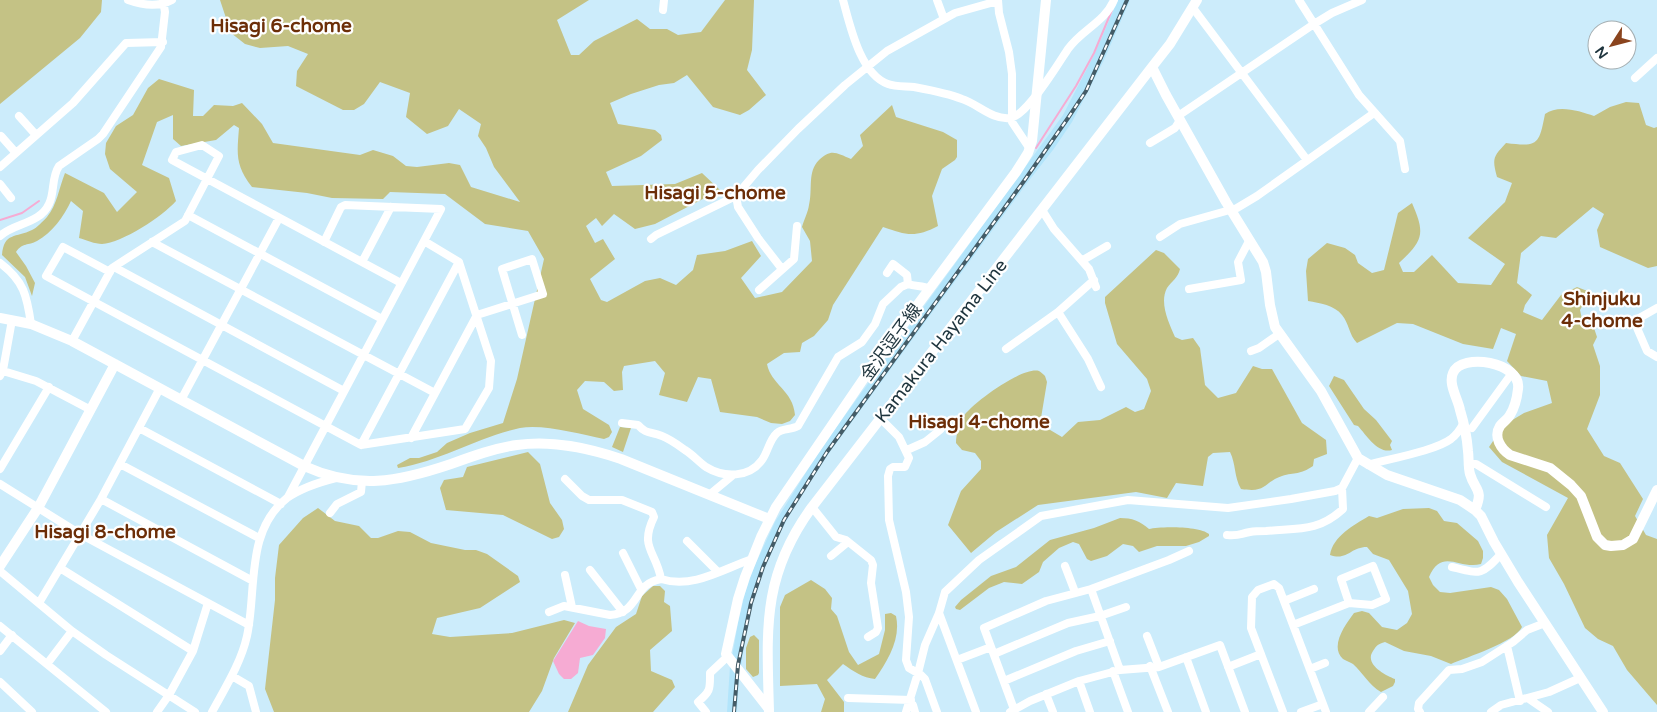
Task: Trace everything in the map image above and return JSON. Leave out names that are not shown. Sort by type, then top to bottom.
[{"type":"street","points":[[128,0],[147,4],[172,0]]},
{"type":"street","points":[[663,10],[664,0]]},
{"type":"street","points":[[843,0],[855,42],[867,67],[886,84],[913,87],[950,95],[974,103],[993,116],[1011,118],[1019,114],[1037,95],[1070,46],[1102,18],[1114,0]]},
{"type":"street","points":[[937,0],[944,19]]},
{"type":"street","points":[[651,239],[736,196],[798,128],[887,51],[956,13],[998,0],[1012,74],[1011,118],[1030,149]]},
{"type":"street","name":"金沢逗子線","points":[[727,657],[726,649],[738,599],[752,558],[769,520],[792,482],[854,392],[1016,172],[1030,149],[1046,0]]},
{"type":"street","points":[[1299,0],[1360,95],[1400,141],[1405,169]]},
{"type":"street","points":[[1150,143],[1175,128],[1179,118],[1314,24],[1332,13],[1362,0]]},
{"type":"street","points":[[0,236],[6,231],[28,224],[46,209],[51,197],[55,173],[59,166],[103,134],[161,47],[165,12],[164,2]]},
{"type":"street","points":[[1195,4],[1242,73],[1307,160]]},
{"type":"street","name":"Kamakura Hayama Line","points":[[769,710],[768,620],[773,586],[791,539],[812,507],[1152,68],[1195,4]]},
{"type":"street","points":[[0,167],[73,103],[126,43],[163,42]]},
{"type":"street","points":[[1635,78],[1657,58]]},
{"type":"street","points":[[1152,68],[1226,202],[1263,262],[1272,317],[1279,334],[1321,391],[1358,458],[1387,475],[1460,500],[1476,510],[1501,554],[1580,678],[1604,712]]},
{"type":"street","points":[[1160,237],[1180,224],[1237,208],[1374,113]]},
{"type":"street","points":[[19,116],[36,135]]},
{"type":"street","points":[[1,136],[16,153]]},
{"type":"street","points":[[72,341],[112,269],[185,221],[188,215],[207,179],[219,156],[202,145],[176,152],[172,160],[207,179],[278,218],[401,283]]},
{"type":"street","points":[[0,184],[11,198]]},
{"type":"street","points":[[736,196],[738,207],[758,238],[782,269]]},
{"type":"street","points":[[212,712],[232,676],[246,639],[259,538],[268,522],[288,497],[441,209],[345,205],[341,207],[324,242]]},
{"type":"street","points":[[362,262],[391,207]]},
{"type":"street","points":[[1006,349],[1095,283],[1083,260],[1054,229],[1042,210]]},
{"type":"street","points":[[188,215],[382,319]]},
{"type":"street","points":[[181,400],[278,218]]},
{"type":"street","points":[[759,290],[794,259],[797,226]]},
{"type":"street","points":[[344,391],[112,269],[63,247],[46,276],[361,445],[465,429],[489,388],[491,361],[459,262],[424,241]]},
{"type":"street","points":[[1189,290],[1241,280],[1238,262],[1250,241]]},
{"type":"street","points":[[152,242],[435,393]]},
{"type":"street","points":[[1083,260],[1107,246]]},
{"type":"street","points":[[411,438],[477,315],[513,304],[543,294],[532,259],[502,269],[513,304],[522,335]]},
{"type":"street","points":[[361,445],[459,262]]},
{"type":"street","points":[[0,263],[12,272],[20,283],[28,306],[31,324]]},
{"type":"street","points":[[887,273],[893,264],[907,275],[908,284]]},
{"type":"street","points":[[709,495],[732,476],[756,468],[763,459],[775,434],[781,430],[792,429],[798,426],[838,357],[862,342],[875,324],[883,304],[901,287],[908,284],[922,285],[930,289]]},
{"type":"street","points":[[1657,308],[1634,321],[1647,350],[1657,357]]},
{"type":"street","points":[[1058,312],[1088,359],[1100,386]]},
{"type":"street","points":[[0,318],[31,324],[72,341],[304,466],[336,478],[377,482],[403,479],[494,450],[517,445],[566,445],[605,454],[769,520]]},
{"type":"street","points":[[12,320],[1,372],[24,376],[49,387],[91,410]]},
{"type":"street","points":[[1251,351],[1259,348],[1279,334]]},
{"type":"street","points":[[1476,510],[1480,499],[1470,474],[1468,426],[1452,386],[1451,378],[1453,371],[1458,366],[1468,362],[1498,365],[1512,373],[1519,385],[1518,392],[1514,407],[1497,433],[1499,445],[1510,455],[1550,468],[1571,485],[1580,496],[1600,541],[1605,545],[1623,545],[1633,539],[1657,490]]},
{"type":"street","points":[[115,364],[38,508],[1,565],[38,603],[72,630],[106,655],[195,712]]},
{"type":"street","points":[[1368,465],[1439,446],[1451,439],[1460,430],[1468,426],[1512,373]]},
{"type":"street","points":[[0,469],[49,387]]},
{"type":"street","points":[[38,603],[101,499],[160,388]]},
{"type":"street","points":[[881,419],[899,437],[907,450],[909,458],[907,465],[902,468],[893,466],[888,476],[889,520],[906,592],[909,618],[906,660],[910,668],[925,679],[937,712]]},
{"type":"street","points":[[622,423],[638,425],[645,432],[661,436],[689,452],[712,470],[732,476]]},
{"type":"street","points":[[139,428],[281,504]]},
{"type":"street","points":[[907,450],[925,442],[940,430]]},
{"type":"street","points":[[1227,535],[1239,536],[1250,532],[1312,528],[1334,517],[1343,509],[1342,488],[1358,458]]},
{"type":"street","points":[[120,464],[259,538]]},
{"type":"street","points":[[1469,464],[1476,464],[1546,506]]},
{"type":"street","points":[[288,497],[319,483],[336,478]]},
{"type":"street","points":[[565,479],[582,496],[589,500],[622,500],[652,512],[654,517],[649,526],[647,541],[659,565],[661,579]]},
{"type":"street","points":[[330,513],[337,504],[361,492],[362,481]]},
{"type":"street","points":[[0,484],[80,534],[249,625]]},
{"type":"street","points":[[906,712],[924,645],[939,613],[944,592],[979,560],[1041,516],[1128,500],[1228,508],[1291,499],[1342,488]]},
{"type":"street","points":[[101,499],[253,581]]},
{"type":"street","points":[[812,507],[836,537],[848,542],[871,560],[874,566],[871,583],[878,628],[876,632],[868,637]]},
{"type":"street","points":[[687,541],[718,572]]},
{"type":"street","points":[[831,556],[848,542]]},
{"type":"street","points":[[1189,551],[1091,589],[1046,601],[984,628],[1013,711],[1046,694],[1079,681],[1116,670],[1155,667],[1220,644],[1245,712]]},
{"type":"street","points":[[623,553],[641,588]]},
{"type":"street","points":[[1452,567],[1480,572],[1490,566],[1501,554]]},
{"type":"street","points":[[550,612],[564,606],[610,615],[623,612],[631,607],[641,588],[653,581],[661,579],[682,582],[707,577],[752,558]]},
{"type":"street","points":[[1065,566],[1075,592]]},
{"type":"street","points":[[1293,624],[1349,603],[1372,605],[1386,599],[1373,566],[1341,579],[1349,603]]},
{"type":"street","points":[[60,568],[193,651]]},
{"type":"street","points":[[590,570],[623,612]]},
{"type":"street","points":[[565,575],[572,607]]},
{"type":"street","points":[[1283,712],[1251,628],[1252,597],[1258,590],[1274,584],[1279,588],[1326,712]]},
{"type":"street","points":[[1091,589],[1110,641],[1128,712]]},
{"type":"street","points":[[1284,601],[1314,589]]},
{"type":"street","points":[[157,712],[169,695],[193,651],[208,603]]},
{"type":"street","points":[[957,660],[992,651],[1061,626],[1126,607]]},
{"type":"street","points":[[939,613],[976,712]]},
{"type":"street","points":[[1420,712],[1418,709],[1419,703],[1449,670],[1462,669],[1482,662],[1527,630],[1545,623]]},
{"type":"street","points":[[0,626],[106,712]]},
{"type":"street","points":[[47,664],[72,630]]},
{"type":"street","points":[[0,651],[12,635]]},
{"type":"street","points":[[1147,636],[1168,712]]},
{"type":"street","points":[[1004,681],[1076,650],[1110,641]]},
{"type":"street","points":[[1507,646],[1520,701]]},
{"type":"street","points":[[1228,667],[1261,654]]},
{"type":"street","points":[[706,712],[698,702],[710,689],[710,673],[727,657],[769,710]]},
{"type":"street","points":[[1186,657],[1206,712]]},
{"type":"street","points":[[1310,669],[1325,663]]},
{"type":"street","points":[[232,676],[249,686],[256,712]]},
{"type":"street","points":[[745,678],[754,682],[768,684]]},
{"type":"street","points":[[1491,712],[1501,705],[1529,699],[1562,688],[1580,678]]},
{"type":"street","points":[[1079,681],[1090,712]]},
{"type":"street","points":[[0,682],[32,712]]},
{"type":"street","points":[[1046,694],[1053,712]]},
{"type":"street","points":[[1369,712],[1383,697]]},
{"type":"street","points":[[848,698],[910,702],[916,712]]},
{"type":"street","points":[[1529,699],[1548,712]]},
{"type":"street","points":[[1301,712],[1323,704]]},
{"type":"shaded area","points":[[0,0],[102,0],[101,12],[80,38],[0,104]]},
{"type":"shaded area","points":[[220,0],[589,0],[557,20],[571,55],[579,55],[594,41],[637,19],[650,29],[667,29],[678,35],[701,32],[725,0],[754,0],[752,50],[747,70],[766,95],[749,110],[740,115],[713,107],[687,75],[674,83],[659,85],[610,103],[618,124],[655,130],[661,135],[662,140],[641,156],[606,172],[612,186],[675,184],[702,173],[720,190],[655,224],[635,229],[614,214],[602,226],[596,218],[586,226],[595,243],[603,239],[615,259],[590,279],[601,300],[607,302],[645,281],[660,278],[676,285],[693,270],[697,255],[725,251],[752,241],[761,256],[741,278],[755,298],[782,292],[812,261],[810,241],[802,227],[810,199],[812,175],[815,165],[823,156],[831,153],[851,159],[863,146],[860,135],[892,105],[896,117],[943,132],[957,140],[957,157],[942,169],[932,196],[938,226],[917,234],[898,232],[883,227],[833,305],[828,320],[814,336],[802,343],[800,352],[784,353],[767,364],[769,371],[786,393],[793,406],[795,415],[790,421],[782,424],[771,423],[757,417],[720,412],[711,379],[698,377],[687,402],[659,395],[665,373],[655,361],[624,366],[622,372],[623,390],[614,391],[604,382],[585,381],[577,390],[583,409],[609,425],[612,432],[609,437],[604,439],[551,428],[520,428],[489,437],[414,465],[398,468],[397,465],[410,458],[419,458],[437,452],[447,443],[470,433],[503,423],[517,379],[544,259],[528,231],[485,224],[445,194],[390,192],[383,199],[332,198],[307,193],[252,187],[246,179],[238,159],[239,128],[234,125],[216,140],[181,146],[173,139],[173,115],[157,122],[142,165],[169,178],[176,201],[162,214],[131,234],[99,244],[79,238],[83,211],[71,201],[53,229],[37,241],[23,245],[16,252],[35,283],[32,296],[25,277],[2,255],[3,248],[8,239],[34,229],[47,217],[56,202],[65,173],[104,193],[117,212],[137,192],[110,169],[105,154],[106,143],[116,126],[133,115],[148,88],[159,79],[194,90],[193,116],[203,116],[214,105],[233,106],[242,103],[262,124],[273,143],[360,155],[373,150],[393,156],[406,166],[417,167],[449,163],[460,165],[471,187],[520,202],[494,167],[486,148],[478,136],[481,124],[459,109],[448,126],[427,134],[406,117],[410,93],[380,82],[364,104],[354,110],[343,110],[296,86],[297,71],[308,54],[288,46],[260,48],[245,44],[231,33]]},
{"type":"shaded area","points":[[1118,0],[1130,0],[1104,60],[1072,122],[829,453],[794,506],[771,550],[754,596],[747,625],[741,668],[732,657],[738,623],[745,593],[754,567],[775,522],[822,447],[1063,115],[1094,55]]},
{"type":"shaded area","points":[[1626,102],[1639,103],[1646,125],[1654,128],[1657,127],[1657,266],[1648,268],[1600,247],[1597,230],[1604,214],[1593,207],[1556,238],[1541,236],[1521,253],[1517,283],[1532,295],[1525,305],[1523,312],[1542,320],[1561,295],[1577,287],[1590,292],[1580,310],[1583,324],[1594,328],[1597,337],[1593,345],[1600,366],[1600,395],[1587,429],[1604,456],[1620,463],[1643,499],[1635,516],[1646,535],[1657,539],[1657,705],[1627,670],[1613,646],[1598,639],[1585,628],[1549,558],[1547,535],[1568,498],[1502,462],[1489,447],[1504,425],[1524,413],[1552,403],[1547,381],[1521,376],[1507,361],[1516,334],[1501,328],[1493,349],[1463,344],[1413,324],[1397,323],[1357,343],[1339,312],[1326,305],[1308,301],[1306,271],[1308,259],[1327,243],[1345,248],[1355,255],[1358,263],[1372,273],[1384,270],[1398,213],[1412,203],[1419,222],[1420,236],[1418,242],[1399,263],[1403,272],[1414,272],[1432,255],[1458,283],[1491,285],[1505,264],[1468,238],[1505,202],[1512,183],[1497,177],[1494,162],[1498,152],[1506,143],[1525,145],[1535,142],[1541,132],[1545,114],[1550,111],[1569,109],[1594,116],[1610,107]]},
{"type":"shaded area","points":[[1156,250],[1164,253],[1180,269],[1167,288],[1164,306],[1175,337],[1182,340],[1193,338],[1200,348],[1205,385],[1218,398],[1236,393],[1253,366],[1262,369],[1272,369],[1302,423],[1326,440],[1327,454],[1314,459],[1313,466],[1305,471],[1282,476],[1261,488],[1250,490],[1241,489],[1230,452],[1213,453],[1208,457],[1203,486],[1176,483],[1167,498],[1136,492],[1038,505],[996,532],[971,553],[948,525],[961,491],[981,469],[981,461],[975,453],[962,450],[956,443],[963,417],[976,403],[998,387],[1022,374],[1032,371],[1039,371],[1045,376],[1047,382],[1040,424],[1062,437],[1078,422],[1100,420],[1126,407],[1135,412],[1144,409],[1151,391],[1147,379],[1117,344],[1105,297]]},
{"type":"shaded area","points":[[1334,376],[1344,380],[1364,409],[1376,420],[1392,441],[1390,445],[1392,450],[1387,451],[1377,447],[1358,426],[1354,425],[1329,386]]},
{"type":"shaded area","points":[[620,427],[631,428],[623,452],[612,447]]},
{"type":"shaded area","points":[[528,452],[540,464],[550,503],[562,520],[564,529],[559,537],[552,539],[503,515],[446,510],[440,488],[444,480],[463,477],[467,467]]},
{"type":"shaded area","points":[[318,508],[335,521],[359,526],[371,538],[378,538],[398,531],[410,532],[431,543],[465,550],[476,550],[487,554],[518,576],[520,582],[480,608],[437,618],[432,634],[450,637],[512,633],[564,620],[575,623],[554,658],[542,691],[529,712],[274,712],[265,689],[279,545],[303,518]]},
{"type":"shaded area","points":[[1429,508],[1437,511],[1444,521],[1457,523],[1478,541],[1483,551],[1481,564],[1473,565],[1445,561],[1440,563],[1434,568],[1429,577],[1433,585],[1440,592],[1450,593],[1491,587],[1499,590],[1507,599],[1522,627],[1518,633],[1501,643],[1451,664],[1431,656],[1404,651],[1385,642],[1381,643],[1373,651],[1371,660],[1373,665],[1395,679],[1395,682],[1393,686],[1381,692],[1353,664],[1343,659],[1339,654],[1338,642],[1343,629],[1354,613],[1362,611],[1369,613],[1382,627],[1397,630],[1407,623],[1412,614],[1408,591],[1389,560],[1373,554],[1367,547],[1341,556],[1330,555],[1335,542],[1340,537],[1351,527],[1369,516],[1377,518],[1403,509]]},
{"type":"shaded area","points":[[1120,518],[1136,520],[1149,529],[1189,528],[1204,531],[1209,536],[1199,542],[1186,546],[1157,546],[1139,552],[1133,546],[1123,544],[1107,556],[1091,561],[1087,559],[1079,544],[1073,542],[1059,548],[1043,562],[1039,572],[1022,584],[1004,582],[989,588],[960,610],[956,609],[955,607],[961,600],[991,576],[1016,567],[1050,540],[1094,528]]},
{"type":"shaded area","points":[[811,580],[825,589],[832,598],[831,609],[837,616],[849,652],[858,665],[879,654],[885,630],[885,614],[891,613],[896,616],[897,633],[895,641],[889,657],[875,679],[862,676],[843,664],[827,680],[844,702],[844,712],[821,712],[825,699],[817,684],[780,686],[780,607],[785,595]]},
{"type":"shaded area","points":[[653,586],[660,586],[665,591],[664,602],[670,606],[672,631],[650,650],[651,671],[672,680],[675,687],[653,712],[568,712],[588,665],[616,627],[636,614],[642,596]]},
{"type":"shaded area","points":[[578,621],[589,626],[606,629],[605,638],[593,655],[580,658],[578,673],[571,679],[564,679],[559,674],[553,661]]},
{"type":"shaded area","points":[[754,635],[759,640],[759,673],[753,677],[746,669],[746,648],[750,637]]},
{"type":"shaded area","points":[[730,666],[740,679],[737,712],[727,712]]},
{"type":"waterway","points":[[1036,148],[1076,86],[1094,53],[1112,10]]},
{"type":"waterway","points":[[0,220],[22,213],[39,201]]},
{"type":"railway","points":[[734,712],[738,665],[751,603],[763,567],[784,520],[827,452],[1024,181],[1086,91],[1127,0]]},
{"type":"district","name":"Hisagi 6-chome","points":[[281,25]]},
{"type":"district","name":"Hisagi 5-chome","points":[[715,192]]},
{"type":"district","name":"Shinjuku 4-chome","points":[[1602,309]]},
{"type":"district","name":"Hisagi 4-chome","points":[[979,421]]},
{"type":"district","name":"Hisagi 8-chome","points":[[105,531]]}]
